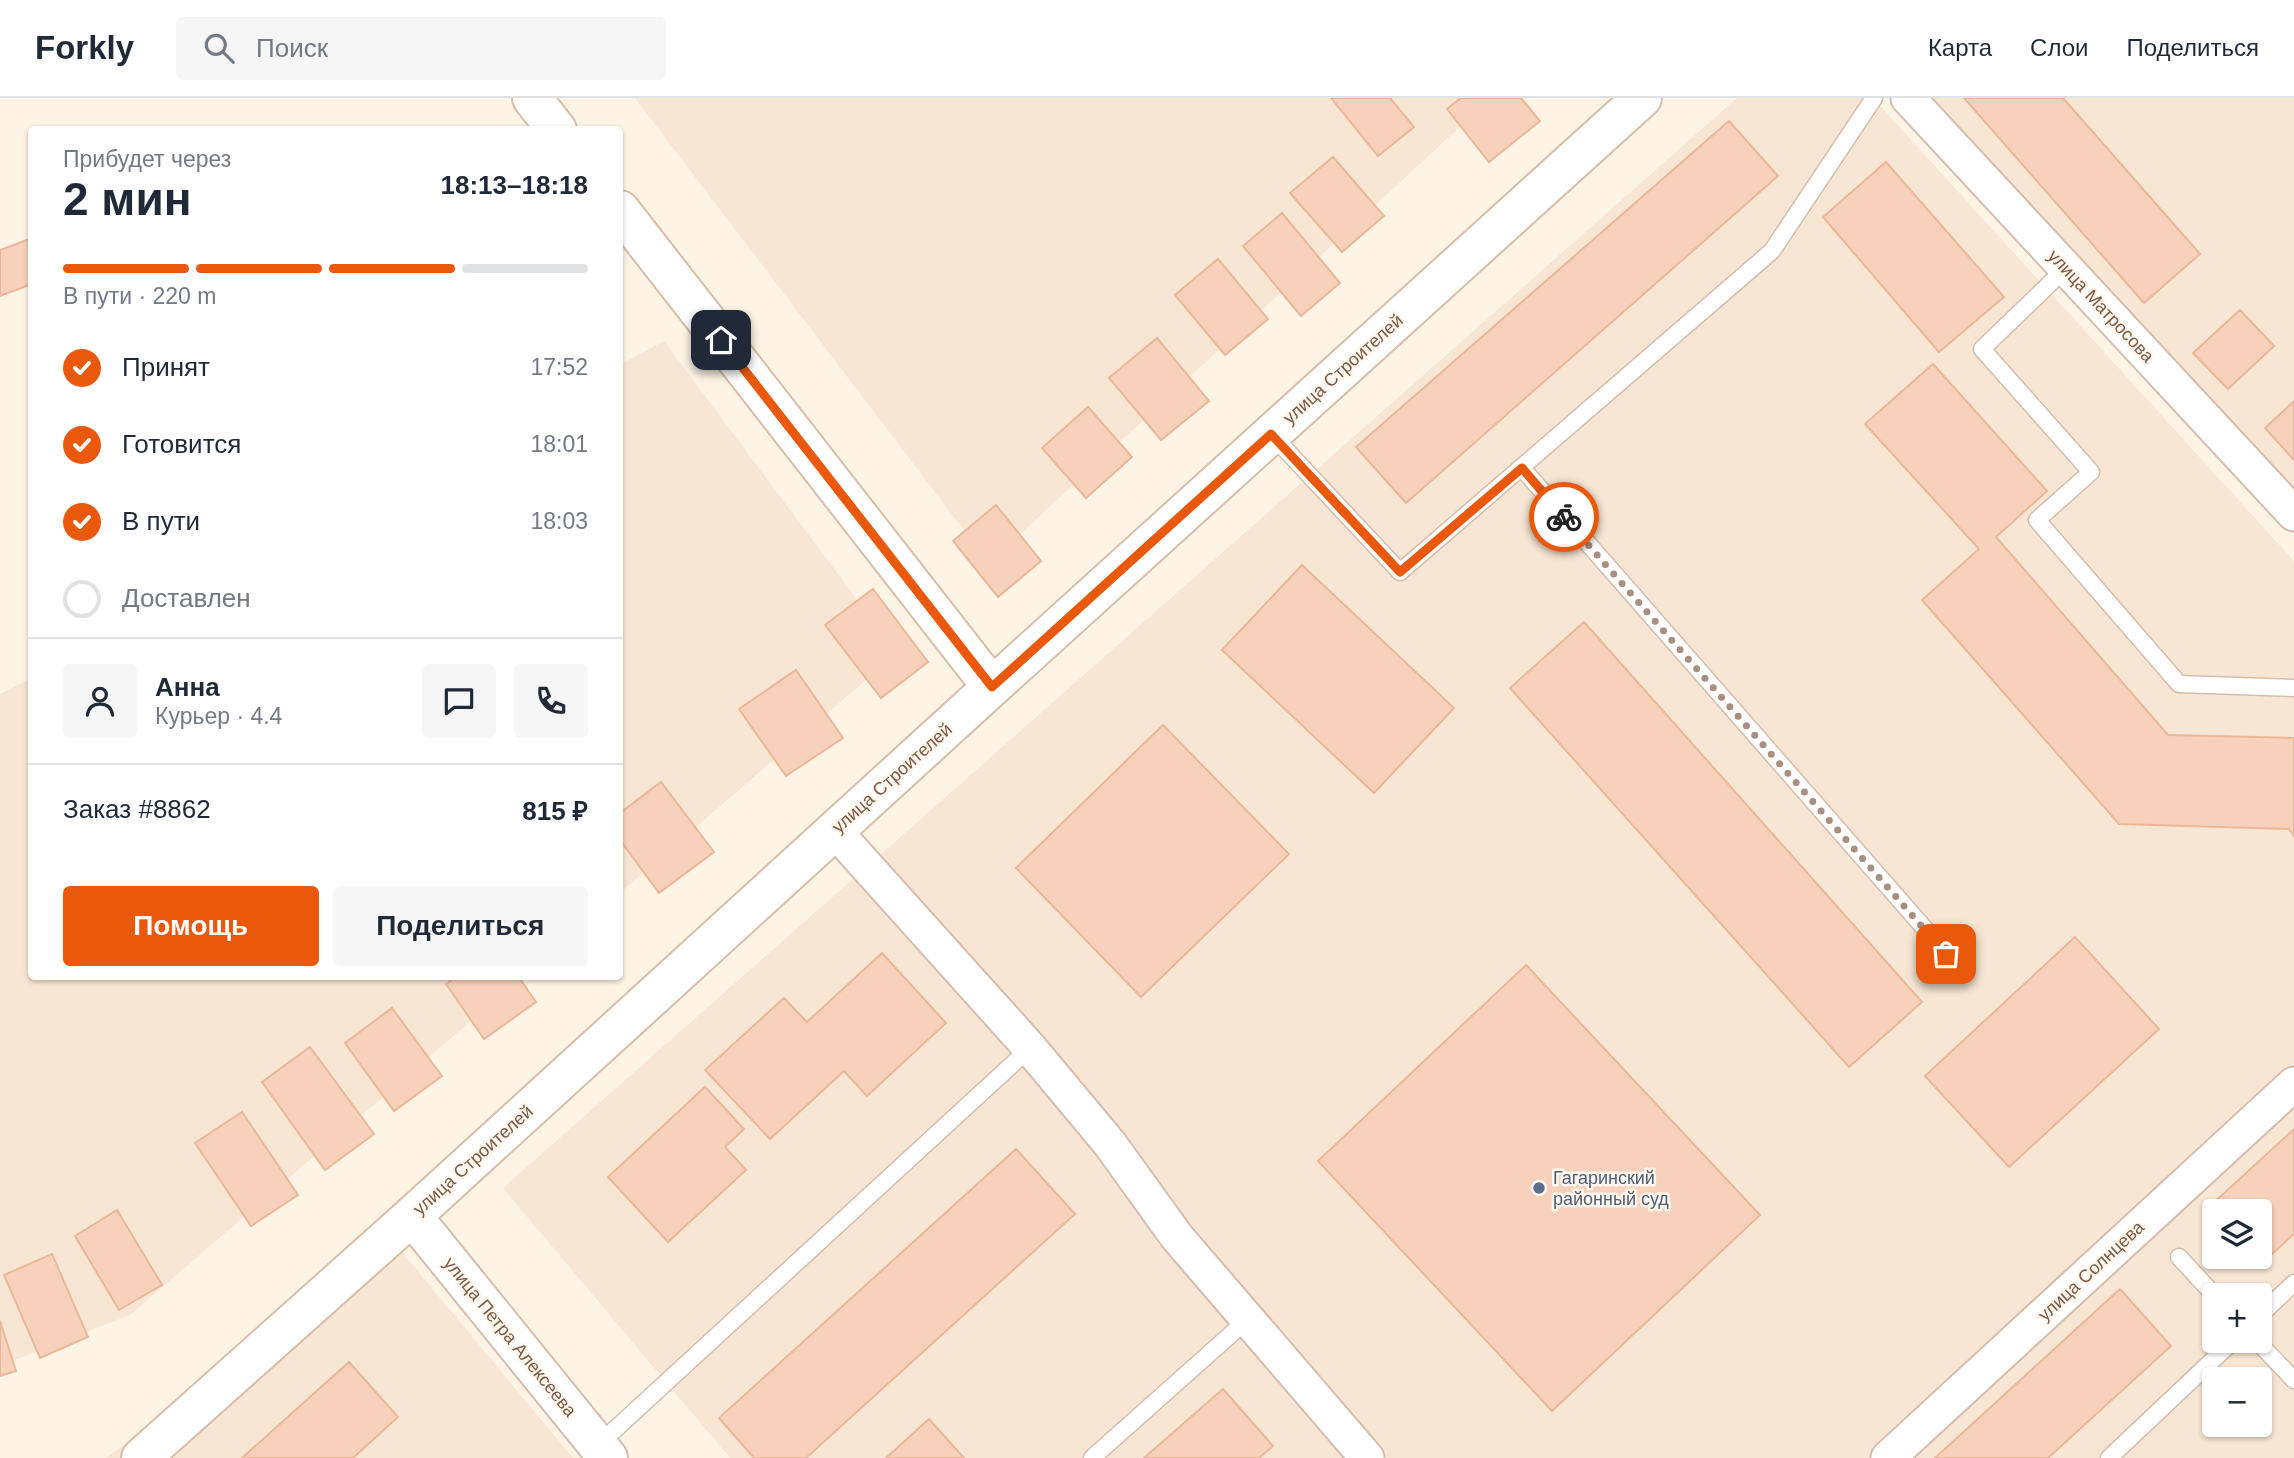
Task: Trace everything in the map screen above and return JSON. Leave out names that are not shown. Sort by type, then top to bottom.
[{"type":"main road","points":[[532,98],[554,126]]},
{"type":"main road","name":"улица Строителей","points":[[141,1458],[412,1216],[1642,98]]},
{"type":"main road","points":[[623,214],[992,687]]},
{"type":"main road","name":"улица Петра Алексеева","points":[[412,1216],[603,1451]]},
{"type":"street","name":"улица Матросова","points":[[1908,98],[2294,514]]},
{"type":"street","points":[[835,831],[1030,1048],[1110,1144],[1177,1237],[1367,1458]]},
{"type":"street","name":"улица Солнцева","points":[[1888,1458],[2294,1084]]},
{"type":"lane","points":[[1271,434],[1400,572],[1772,251],[1874,98]]},
{"type":"lane","points":[[2066,268],[1982,349],[2091,472],[2037,520],[2179,684],[2294,688]]},
{"type":"lane","points":[[1522,468],[1946,954]]},
{"type":"lane","points":[[603,1451],[1030,1048]]},
{"type":"lane","points":[[2179,1257],[2203,1283]]},
{"type":"lane","points":[[2272,1304],[2294,1283]]},
{"type":"lane","points":[[1092,1458],[1247,1320]]},
{"type":"lane","points":[[2109,1458],[2220,1353]]},
{"type":"lane","points":[[2268,1353],[2294,1380]]},
{"type":"shaded area","points":[[635,98],[1491,98],[989,563]]},
{"type":"shaded area","points":[[1737,98],[1873,98],[2294,561],[2294,1458],[730,1458],[503,1188]]},
{"type":"shaded area","points":[[1928,98],[2294,98],[2294,489]]},
{"type":"shaded area","points":[[664,341],[897,653],[623,890],[623,363]]},
{"type":"shaded area","points":[[28,680],[28,980],[519,980],[130,1315],[0,1366],[0,694]]},
{"type":"shaded area","points":[[402,1252],[573,1458],[106,1458]]},
{"type":"building","points":[[1331,98],[1390,98],[1414,127],[1378,156]]},
{"type":"building","points":[[1461,98],[1521,98],[1540,121],[1489,162],[1447,109]]},
{"type":"building","points":[[1964,98],[2063,98],[2200,254],[2144,303]]},
{"type":"building","points":[[1729,121],[1778,176],[1406,503],[1356,447]]},
{"type":"building","points":[[1333,157],[1384,216],[1342,252],[1290,193]]},
{"type":"building","points":[[1886,162],[2004,297],[1939,352],[1823,217]]},
{"type":"building","points":[[1282,213],[1340,283],[1301,316],[1243,246]]},
{"type":"building","points":[[28,240],[28,286],[0,296],[0,250]]},
{"type":"building","points":[[1218,259],[1268,319],[1225,355],[1175,295]]},
{"type":"building","points":[[2240,310],[2274,346],[2228,389],[2193,353]]},
{"type":"building","points":[[1157,338],[1209,401],[1161,440],[1109,378]]},
{"type":"building","points":[[1933,364],[2047,491],[1996,537],[2168,735],[2294,738],[2294,836],[2289,829],[2119,824],[1922,600],[1979,549],[1865,424]]},
{"type":"building","points":[[2294,401],[2294,460],[2265,428]]},
{"type":"building","points":[[1088,407],[1132,457],[1086,498],[1042,448]]},
{"type":"building","points":[[996,505],[1041,561],[998,597],[953,541]]},
{"type":"building","points":[[1302,565],[1454,708],[1374,793],[1222,650]]},
{"type":"building","points":[[873,589],[928,662],[881,698],[825,625]]},
{"type":"building","points":[[1584,622],[1922,1002],[1849,1067],[1510,688]]},
{"type":"building","points":[[796,670],[843,738],[786,776],[739,709]]},
{"type":"building","points":[[1163,725],[1289,854],[1141,997],[1016,868]]},
{"type":"building","points":[[661,782],[714,852],[659,893],[623,844],[623,811]]},
{"type":"building","points":[[2075,937],[2159,1029],[2009,1167],[1925,1076]]},
{"type":"building","points":[[882,953],[946,1023],[867,1096],[844,1071],[770,1139],[705,1070],[784,998],[807,1022]]},
{"type":"building","name":"Гагаринский районный суд","points":[[1526,965],[1760,1215],[1552,1411],[1318,1161]]},
{"type":"building","points":[[452,980],[521,980],[536,1002],[484,1039],[446,984]]},
{"type":"building","points":[[392,1008],[442,1076],[394,1111],[345,1043]]},
{"type":"building","points":[[310,1047],[374,1134],[325,1170],[262,1082]]},
{"type":"building","points":[[705,1087],[744,1129],[725,1147],[746,1170],[668,1242],[608,1177]]},
{"type":"building","points":[[242,1112],[298,1195],[251,1226],[195,1143]]},
{"type":"building","points":[[2294,1129],[2294,1234],[2272,1254],[2272,1199],[2218,1199]]},
{"type":"building","points":[[1016,1149],[1075,1214],[806,1458],[754,1458],[719,1418]]},
{"type":"building","points":[[117,1210],[162,1285],[119,1310],[75,1236]]},
{"type":"building","points":[[52,1254],[88,1337],[40,1358],[4,1275]]},
{"type":"building","points":[[2120,1289],[2171,1346],[2048,1458],[1935,1458]]},
{"type":"building","points":[[0,1321],[16,1371],[0,1376]]},
{"type":"building","points":[[349,1362],[398,1417],[353,1458],[242,1458]]},
{"type":"building","points":[[1223,1389],[1273,1446],[1259,1458],[1144,1458]]},
{"type":"building","points":[[929,1419],[964,1458],[886,1458]]},
{"type":"way so far","points":[[1564,517],[1946,954]]},
{"type":"place","name":"Гагаринский районный суд","points":[[1539,1188]]},
{"type":"route","points":[[721,340],[992,687],[1271,434],[1400,572],[1522,468],[1564,517]]}]
